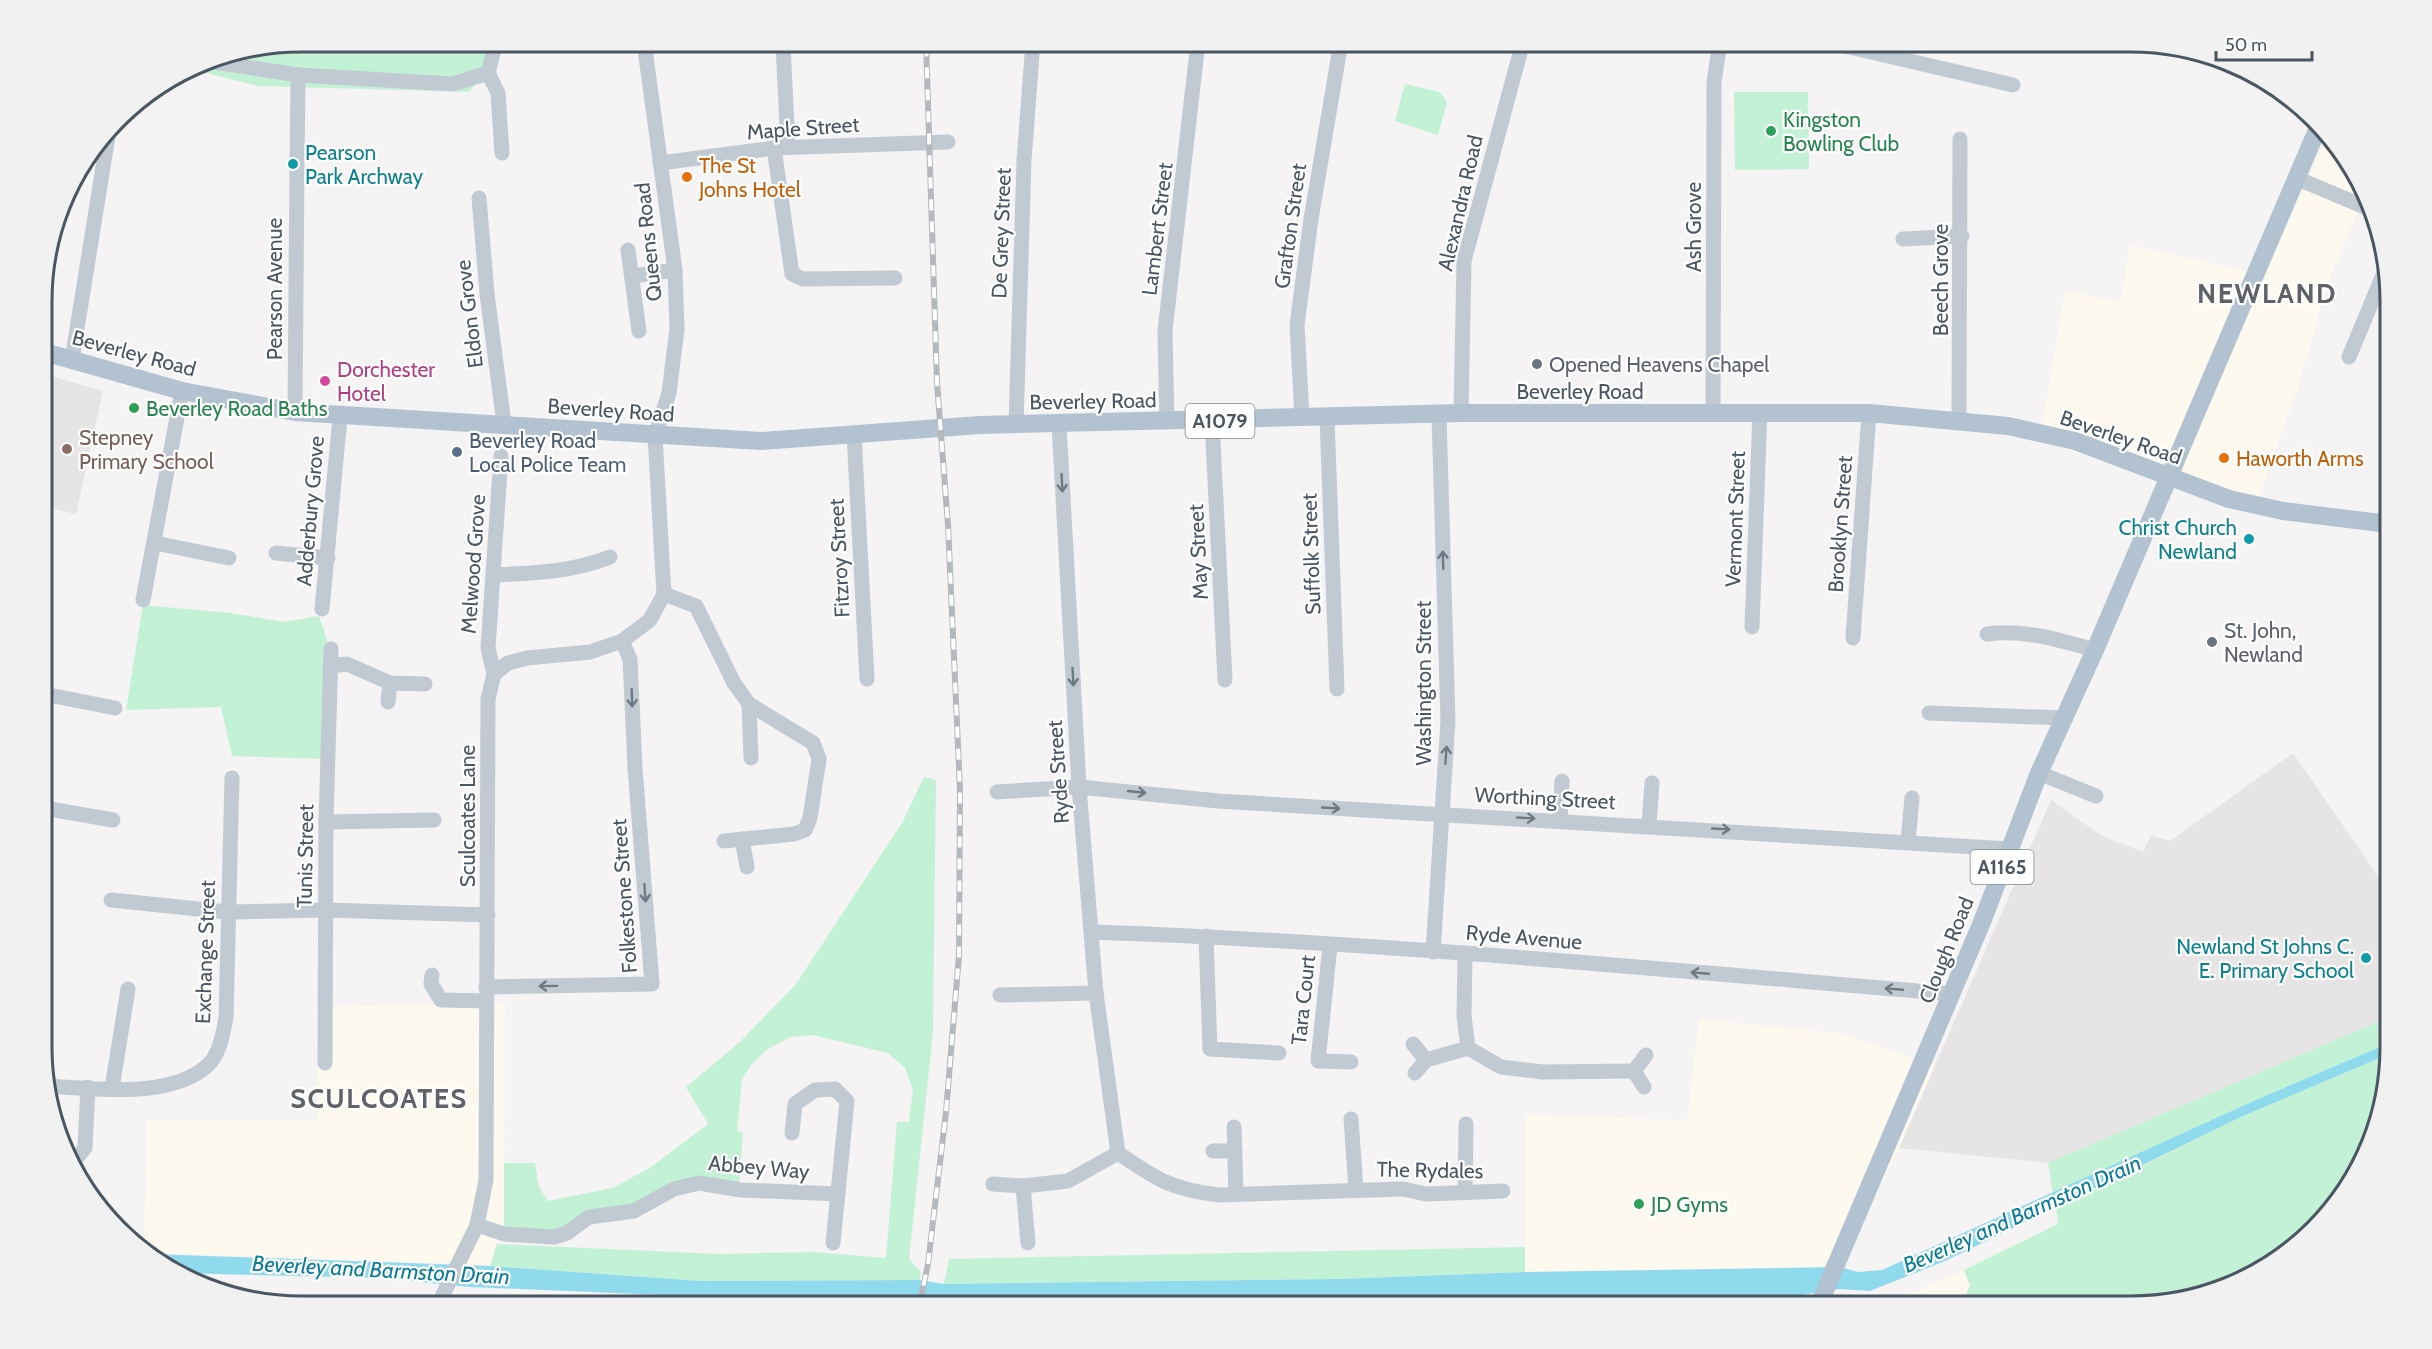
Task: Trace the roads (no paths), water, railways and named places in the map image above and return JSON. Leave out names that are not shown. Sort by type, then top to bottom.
[{"type":"main road","name":"Clough Road","points":[[1823,1296],[1952,994],[2039,773],[2095,650],[2315,134]]},
{"type":"main road","name":"Beverley Road","points":[[52,354],[182,391],[296,412],[340,417],[504,424],[655,436],[760,441],[1016,425],[1461,413],[1620,415],[1713,411],[1869,413],[2008,426],[2075,441],[2229,499],[2283,512],[2380,523]]},
{"type":"street","points":[[493,52],[488,73],[498,93],[502,153]]},
{"type":"street","name":"Queens Road","points":[[645,52],[675,270],[677,329],[669,393],[655,436]]},
{"type":"street","points":[[783,52],[781,148],[792,274],[803,279],[895,278]]},
{"type":"street","name":"De Grey Street","points":[[1016,425],[1024,160],[1032,52]]},
{"type":"street","name":"Lambert Street","points":[[1167,422],[1166,331],[1197,52]]},
{"type":"street","name":"Grafton Street","points":[[1302,418],[1297,326],[1311,219],[1339,52]]},
{"type":"street","name":"Alexandra Road","points":[[1461,413],[1464,261],[1520,52]]},
{"type":"street","name":"Ash Grove","points":[[1713,411],[1714,82],[1718,52]]},
{"type":"street","points":[[1871,52],[2013,85]]},
{"type":"street","points":[[227,64],[298,75],[453,84],[488,73]]},
{"type":"street","name":"Pearson Avenue","points":[[296,412],[298,75]]},
{"type":"street","name":"Beech Grove","points":[[1959,420],[1962,236],[1960,139]]},
{"type":"street","name":"Maple Street","points":[[660,163],[781,148],[948,142]]},
{"type":"street","points":[[72,360],[106,147]]},
{"type":"street","points":[[2296,178],[2361,205]]},
{"type":"street","name":"Eldon Grove","points":[[479,198],[487,294],[504,424]]},
{"type":"street","points":[[1903,239],[1962,236]]},
{"type":"street","points":[[628,250],[639,331]]},
{"type":"street","points":[[633,276],[675,270]]},
{"type":"street","points":[[2349,357],[2379,285]]},
{"type":"street","points":[[143,600],[182,391]]},
{"type":"street","name":"Vermont Street","points":[[1752,627],[1760,411]]},
{"type":"street","name":"Brooklyn Street","points":[[1853,638],[1869,413]]},
{"type":"street","name":"Washington Street","points":[[1433,952],[1448,722],[1439,415]]},
{"type":"street","name":"Adderbury Grove","points":[[322,609],[340,417]]},
{"type":"street","name":"Suffolk Street","points":[[1327,418],[1337,689]]},
{"type":"street","name":"May Street","points":[[1212,421],[1225,680]]},
{"type":"street","name":"Ryde Street","points":[[1059,424],[1079,787],[1096,993],[1118,1153]]},
{"type":"street","name":"Fitzroy Street","points":[[854,434],[867,679]]},
{"type":"street","points":[[494,674],[508,663],[527,658],[590,652],[622,641],[650,620],[664,594],[655,436]]},
{"type":"street","name":"Melwood Grove","points":[[494,674],[488,648],[501,456]]},
{"type":"street","points":[[155,543],[229,558]]},
{"type":"street","points":[[276,554],[328,558]]},
{"type":"street","points":[[494,575],[559,572],[586,566],[610,557]]},
{"type":"street","points":[[664,594],[696,606],[734,683],[749,704],[813,743],[819,759],[810,818],[805,830],[794,834],[724,841]]},
{"type":"street","points":[[1986,634],[2004,632],[2049,637],[2095,650]]},
{"type":"street","name":"Folkestone Street","points":[[486,994],[652,984],[635,768],[630,659],[622,641]]},
{"type":"street","name":"Tunis Street","points":[[325,1063],[326,822],[331,649]]},
{"type":"street","points":[[330,666],[347,664],[390,683],[425,684]]},
{"type":"street","name":"Sculcoates Lane","points":[[444,1296],[477,1225],[486,1180],[488,1149],[486,994],[488,699],[494,674]]},
{"type":"street","points":[[388,702],[390,683]]},
{"type":"street","points":[[52,696],[115,708]]},
{"type":"street","points":[[749,704],[751,758]]},
{"type":"street","points":[[1929,713],[2064,718]]},
{"type":"street","points":[[2039,773],[2096,796]]},
{"type":"street","name":"Exchange Street","points":[[56,1086],[144,1089],[182,1081],[209,1064],[222,1040],[226,1018],[232,778]]},
{"type":"street","points":[[1560,820],[1562,781]]},
{"type":"street","points":[[1648,825],[1652,783]]},
{"type":"street","name":"Worthing Street","points":[[997,792],[1079,787],[1218,801],[1648,825],[2009,849]]},
{"type":"street","points":[[1908,842],[1912,798]]},
{"type":"street","points":[[52,809],[113,820]]},
{"type":"street","points":[[326,822],[434,820]]},
{"type":"street","points":[[742,839],[747,867]]},
{"type":"street","points":[[111,900],[227,912],[326,910],[488,915]]},
{"type":"street","name":"Ryde Avenue","points":[[1092,932],[1206,936],[1465,953],[1952,994]]},
{"type":"street","points":[[1206,936],[1210,1049],[1279,1053]]},
{"type":"street","name":"Tara Court","points":[[1330,945],[1318,1061],[1351,1062]]},
{"type":"street","points":[[1465,953],[1464,1016],[1468,1048]]},
{"type":"street","points":[[432,975],[431,984],[441,1000],[486,994]]},
{"type":"street","points":[[112,1088],[128,989]]},
{"type":"street","points":[[1000,995],[1096,993]]},
{"type":"street","points":[[1413,1044],[1426,1060]]},
{"type":"street","points":[[1415,1073],[1426,1060],[1468,1048],[1501,1067],[1543,1072],[1634,1071]]},
{"type":"street","points":[[1634,1071],[1646,1055]]},
{"type":"street","points":[[1634,1071],[1644,1087]]},
{"type":"street","points":[[77,1157],[85,1148],[88,1088]]},
{"type":"street","name":"Abbey Way","points":[[792,1133],[795,1104],[815,1090],[835,1089],[847,1101],[833,1243]]},
{"type":"street","name":"The Rydales","points":[[1351,1119],[1356,1190]]},
{"type":"street","points":[[1465,1192],[1466,1124]]},
{"type":"street","points":[[1234,1127],[1236,1194]]},
{"type":"street","points":[[1213,1151],[1235,1151]]},
{"type":"street","points":[[993,1184],[1023,1186],[1068,1181],[1118,1153]]},
{"type":"street","name":"The Rydales","points":[[1118,1153],[1158,1181],[1196,1192],[1236,1194],[1403,1188],[1426,1194],[1503,1191]]},
{"type":"street","name":"Abbey Way","points":[[477,1225],[504,1234],[554,1237],[567,1233],[589,1216],[634,1211],[674,1189],[699,1183],[741,1190],[838,1194]]},
{"type":"street","points":[[1023,1186],[1028,1243]]},
{"type":"water","name":"Beverley and Barmston Drain","points":[[2380,1047],[2379,1058],[2243,1116],[1945,1261],[1870,1291],[1839,1289],[1801,1295],[1715,1296],[688,1296],[470,1287],[380,1278],[196,1274],[162,1254],[490,1266],[701,1281],[920,1280],[944,1284],[1338,1279],[1525,1272],[1840,1267],[1858,1272],[1882,1270],[2258,1099]]},
{"type":"railway","points":[[921,1296],[928,1264],[946,1112],[959,955],[960,790],[948,525],[937,383],[926,52]]},
{"type":"place","name":"Kingston Bowling Club","points":[[1771,131]]},
{"type":"place","name":"Pearson Park Archway","points":[[293,164]]},
{"type":"place","name":"The St Johns Hotel","points":[[687,177]]},
{"type":"place","name":"Opened Heavens Chapel","points":[[1537,364]]},
{"type":"place","name":"Dorchester Hotel","points":[[325,381]]},
{"type":"place","name":"Beverley Road Baths","points":[[134,408]]},
{"type":"place","name":"Stepney Primary School","points":[[67,449]]},
{"type":"place","name":"Beverley Road Local Police Team","points":[[457,452]]},
{"type":"place","name":"Haworth Arms","points":[[2224,458]]},
{"type":"place","name":"Christ Church Newland","points":[[2249,539]]},
{"type":"place","name":"St. John, Newland","points":[[2212,642]]},
{"type":"place","name":"Newland St Johns C. E. Primary School","points":[[2366,958]]},
{"type":"place","name":"JD Gyms","points":[[1639,1204]]},
{"type":"district","name":"NEWLAND","points":[[2267,293]]},
{"type":"district","name":"SCULCOATES","points":[[379,1098]]}]
